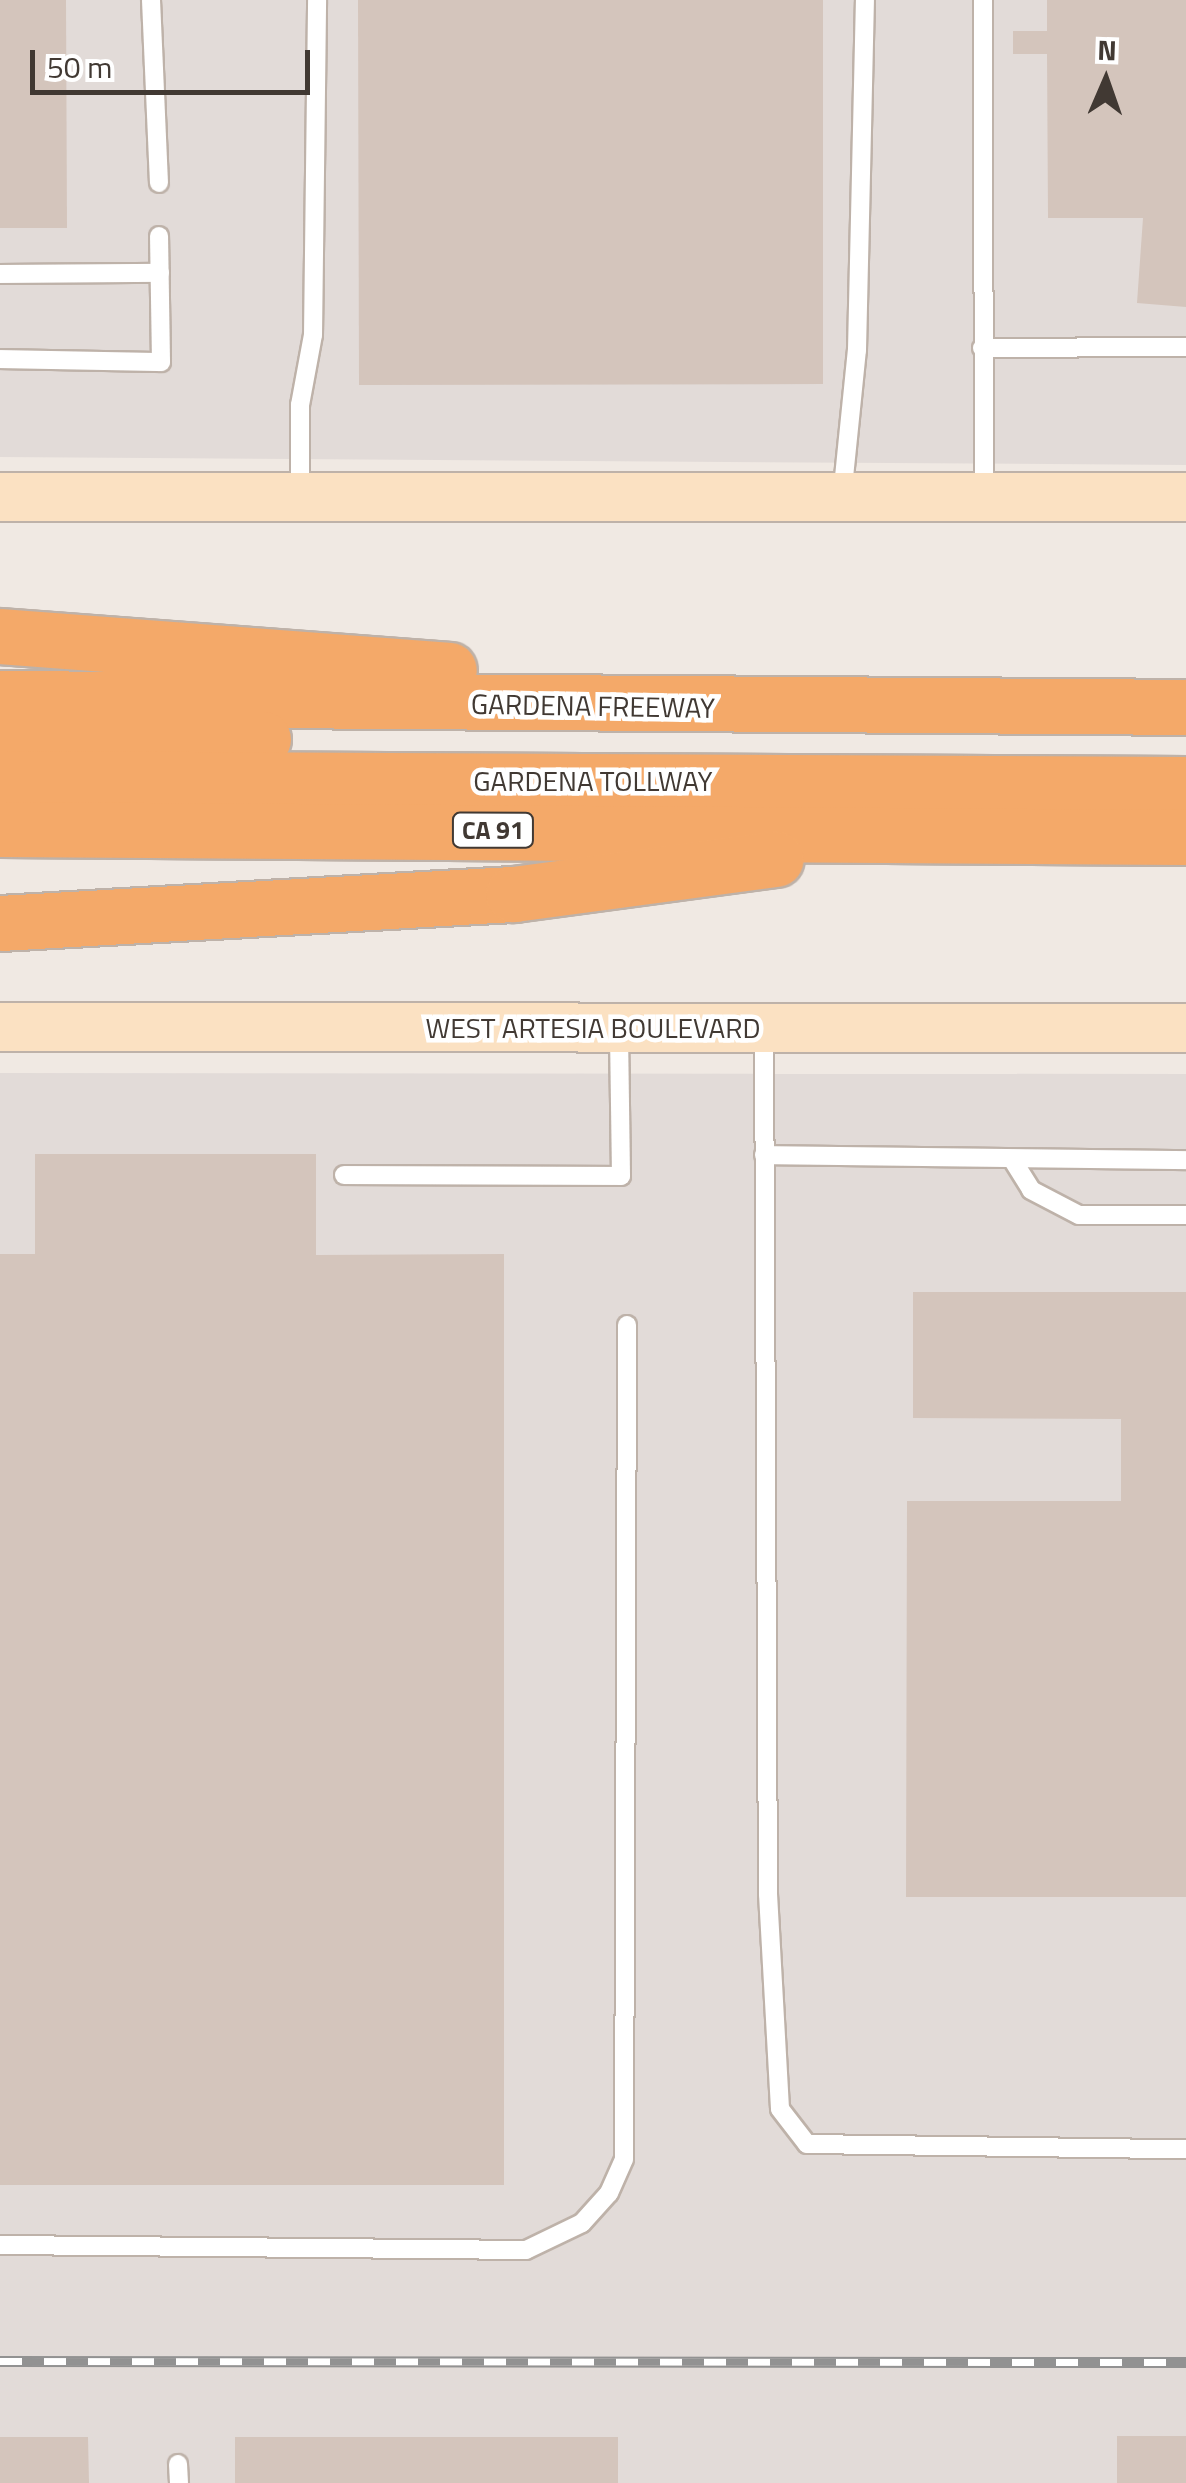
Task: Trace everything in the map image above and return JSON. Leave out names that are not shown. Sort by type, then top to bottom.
[{"type":"highway","points":[[0,636],[975,711]]},
{"type":"highway","name":"GARDENA FREEWAY","points":[[0,698],[975,711],[1186,707]]},
{"type":"highway","name":"GARDENA TOLLWAY","points":[[0,739],[1186,739]]},
{"type":"highway","name":"GARDENA TOLLWAY","points":[[0,778],[1186,784]]},
{"type":"highway","name":"CA 91","points":[[0,830],[987,830],[1186,837]]},
{"type":"highway","points":[[0,923],[514,894],[987,830]]},
{"type":"main road","points":[[0,497],[1186,497]]},
{"type":"main road","name":"WEST ARTESIA BOULEVARD","points":[[0,1027],[1186,1028]]},
{"type":"lane","points":[[150,0],[159,183]]},
{"type":"lane","points":[[300,498],[300,405],[312,334],[316,0]]},
{"type":"lane","points":[[842,497],[857,350],[865,0]]},
{"type":"lane","points":[[983,0],[984,497]]},
{"type":"lane","points":[[0,360],[161,362],[159,236]]},
{"type":"lane","points":[[0,274],[160,273]]},
{"type":"lane","points":[[982,348],[1186,347]]},
{"type":"lane","points":[[344,1175],[621,1176],[620,1028]]},
{"type":"lane","points":[[764,1028],[768,1894],[780,2108],[807,2144],[1186,2149]]},
{"type":"lane","points":[[764,1155],[1186,1160]]},
{"type":"lane","points":[[1012,1159],[1031,1190],[1079,1215],[1186,1214]]},
{"type":"lane","points":[[0,2245],[526,2250],[570,2232],[609,2193],[624,2159],[627,1325]]},
{"type":"shaded area","points":[[0,0],[1186,0],[1186,465],[0,457]]},
{"type":"shaded area","points":[[0,1073],[1186,1074],[1186,2483],[0,2483]]},
{"type":"building","points":[[0,0],[66,0],[67,228],[0,228]]},
{"type":"building","points":[[358,0],[823,0],[823,384],[359,385]]},
{"type":"building","points":[[1047,0],[1186,0],[1186,307],[1137,303],[1143,218],[1048,218],[1047,54],[1013,54],[1013,31],[1047,31]]},
{"type":"building","points":[[35,1154],[316,1154],[316,1255],[504,1254],[504,2185],[0,2185],[0,1254],[35,1254]]},
{"type":"building","points":[[913,1292],[1186,1292],[1186,1897],[906,1897],[907,1501],[1121,1501],[1121,1419],[913,1418]]},
{"type":"building","points":[[1117,2436],[1186,2436],[1186,2483],[1117,2483]]},
{"type":"building","points":[[0,2437],[88,2437],[89,2483],[0,2483]]},
{"type":"building","points":[[235,2437],[618,2437],[618,2483],[235,2483]]},
{"type":"railway","points":[[0,2361],[1186,2362]]}]
